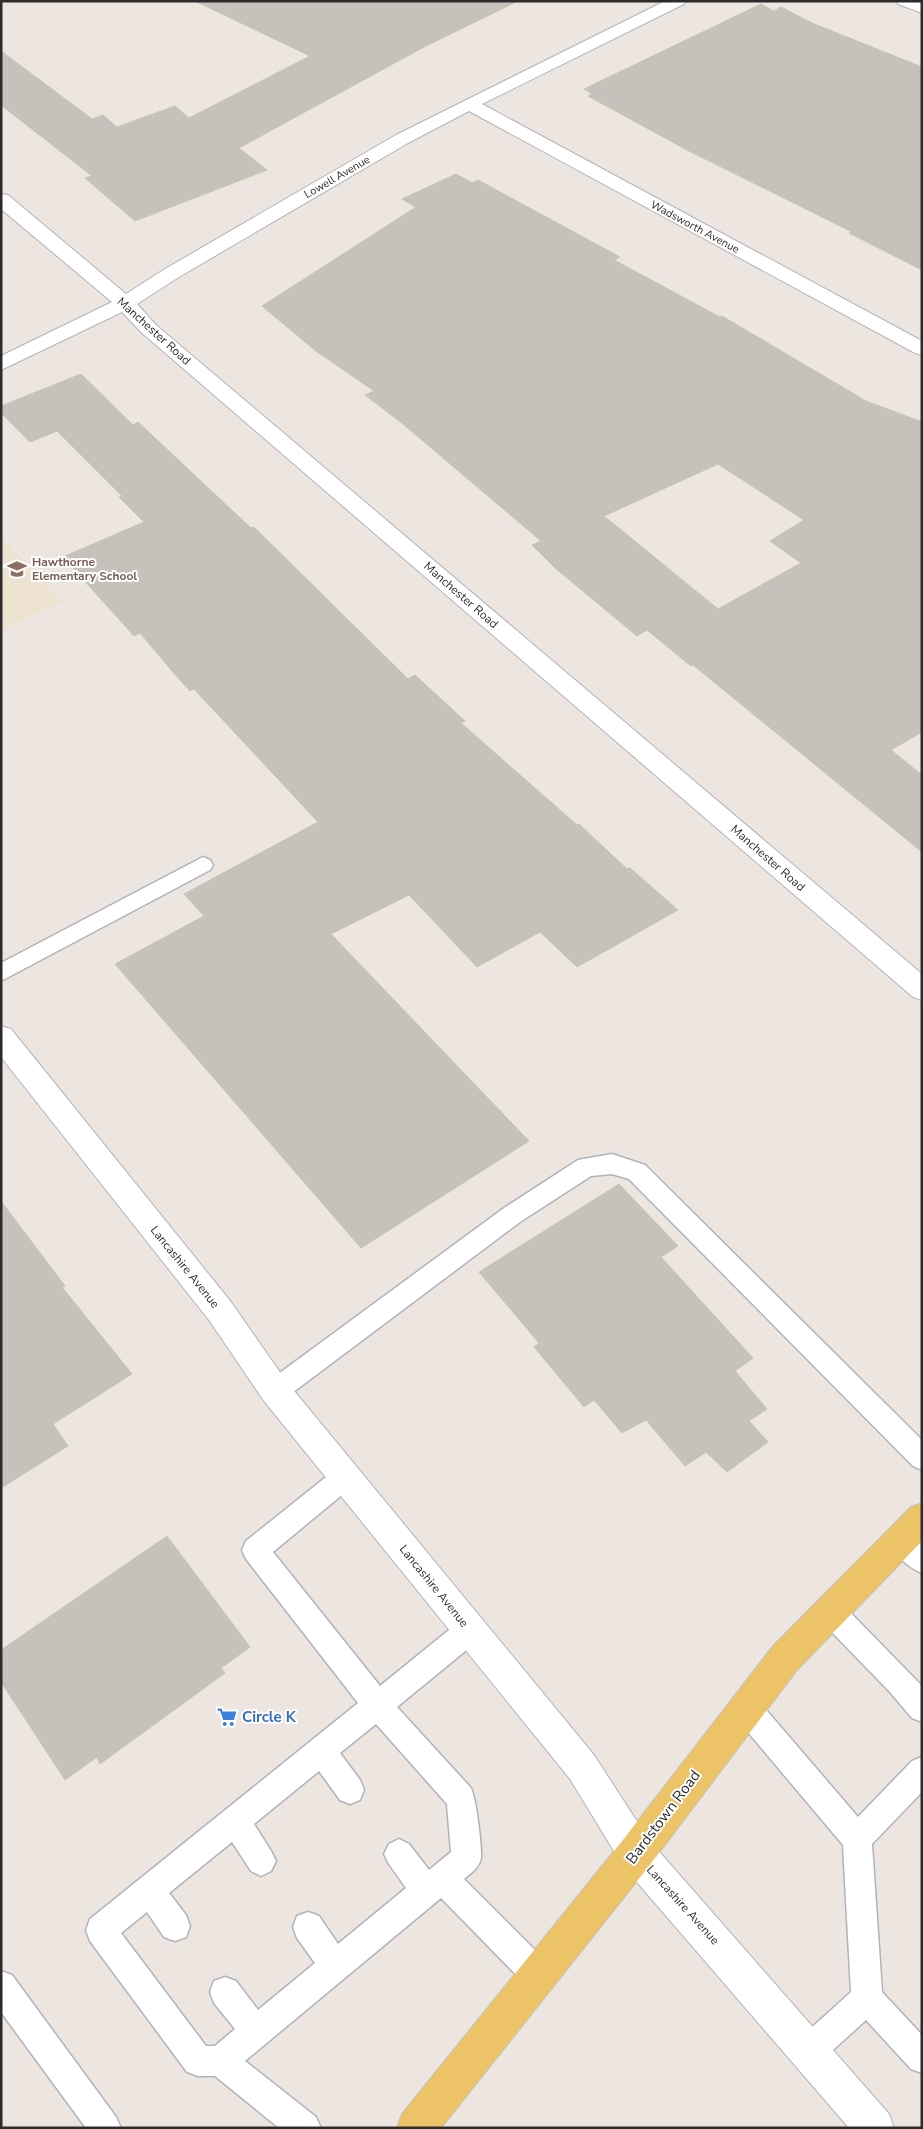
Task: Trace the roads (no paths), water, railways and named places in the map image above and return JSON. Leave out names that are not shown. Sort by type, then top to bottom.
[{"type":"main road","name":"Bardstown Road","points":[[416,2128],[540,1976],[785,1658],[830,1612],[915,1539]]},
{"type":"street","name":"Lowell Avenue","points":[[1,364],[125,303],[179,269],[402,139],[468,104],[678,1]]},
{"type":"street","points":[[904,1],[922,8]]},
{"type":"street","name":"Wadsworth Avenue","points":[[468,104],[922,349]]},
{"type":"street","name":"Manchester Road","points":[[1,199],[125,303],[149,329],[922,990]]},
{"type":"street","name":"Lancashire Avenue","points":[[1,1037],[220,1311],[275,1391],[582,1768],[636,1852],[810,2050],[875,2128]]},
{"type":"lane","points":[[1,973],[203,865]]},
{"type":"lane","points":[[275,1391],[512,1215],[586,1167],[612,1164],[637,1172],[922,1458]]},
{"type":"lane","points":[[220,2061],[466,1858],[461,1798],[378,1706],[255,1550],[345,1477]]},
{"type":"lane","points":[[830,1612],[899,1681],[922,1708]]},
{"type":"lane","points":[[305,2128],[220,2061],[198,2061],[101,1930],[470,1630]]},
{"type":"lane","points":[[746,1708],[856,1839],[867,1998],[922,2058]]},
{"type":"lane","points":[[321,1752],[350,1790]]},
{"type":"lane","points":[[856,1839],[922,1771]]},
{"type":"lane","points":[[235,1822],[261,1861]]},
{"type":"lane","points":[[399,1854],[540,1976]]},
{"type":"lane","points":[[150,1891],[175,1926]]},
{"type":"lane","points":[[308,1926],[335,1966]]},
{"type":"lane","points":[[1,1986],[105,2128]]},
{"type":"lane","points":[[225,1992],[256,2032]]},
{"type":"lane","points":[[810,2050],[867,1998]]},
{"type":"place","name":"Hawthorne Elementary School","points":[[17,569]]},
{"type":"place","name":"Circle K","points":[[227,1717]]}]
